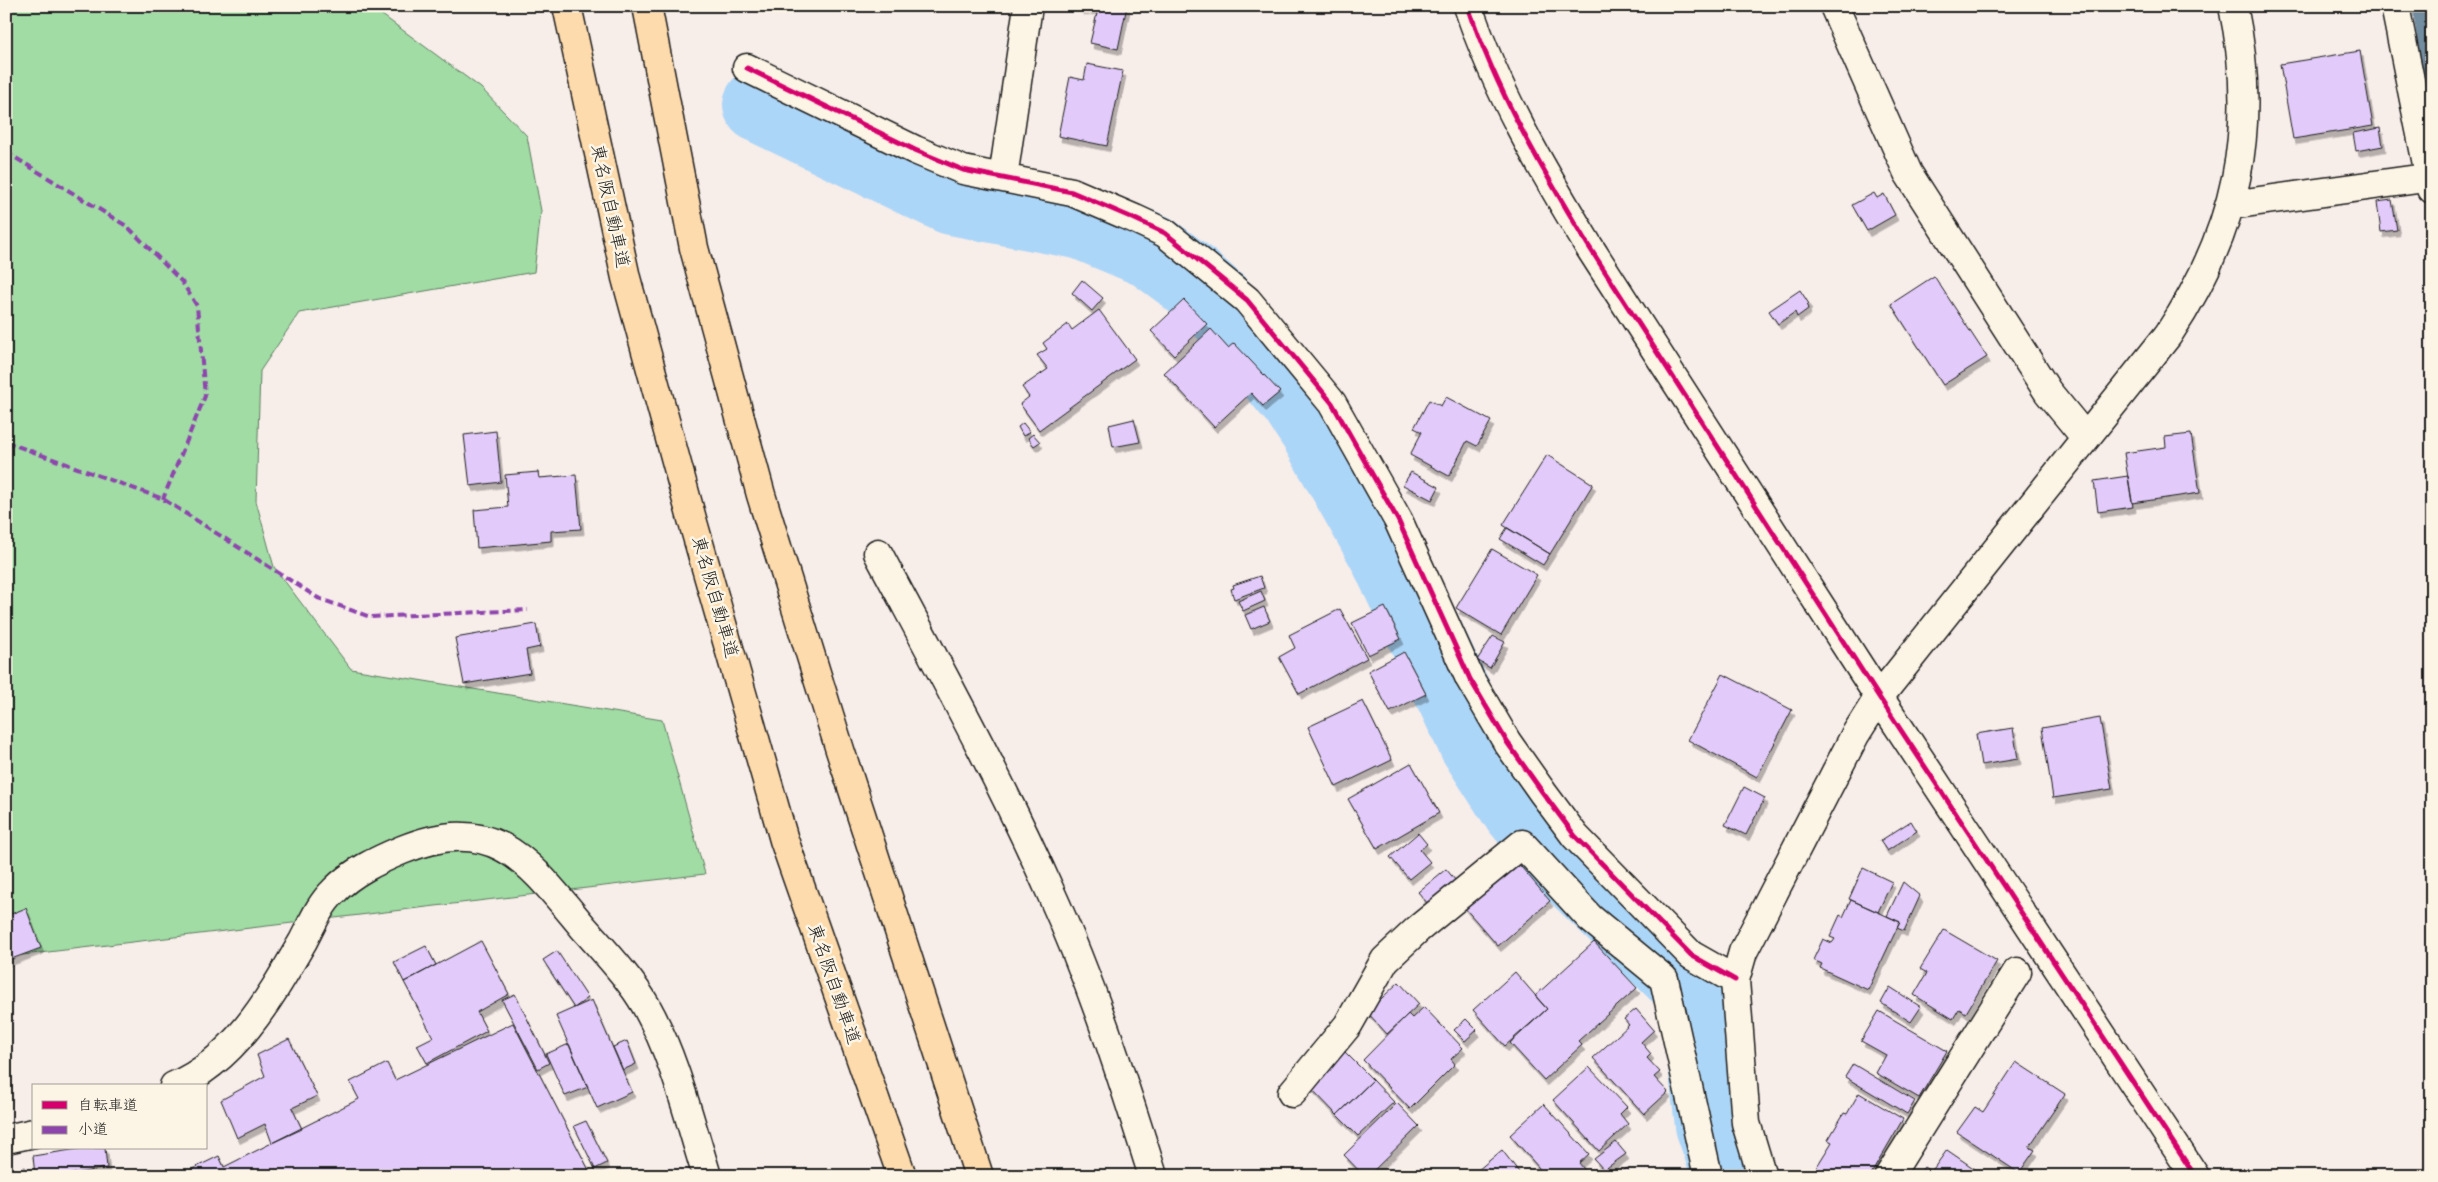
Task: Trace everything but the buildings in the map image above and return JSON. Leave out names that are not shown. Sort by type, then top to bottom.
[{"type":"highway","name":"東名阪自動車道","points":[[567,6],[626,278],[727,642],[784,840],[902,1176]]},
{"type":"highway","points":[[647,6],[694,248],[761,495],[840,750],[979,1176]]},
{"type":"street","points":[[1003,178],[1028,6]]},
{"type":"street","points":[[1468,6],[1495,75],[1518,122],[1549,180],[1588,245],[1879,697],[2195,1176]]},
{"type":"street","points":[[1834,6],[1908,174],[2048,392],[2085,437]]},
{"type":"street","points":[[1762,1176],[1746,1123],[1735,980],[1743,952],[1854,735],[1879,697],[2168,335],[2191,300],[2210,261],[2231,205],[2237,182],[2244,103],[2242,62],[2233,6]]},
{"type":"street","points":[[2231,205],[2431,181],[2395,6]]},
{"type":"street","points":[[747,68],[915,150],[963,170],[1072,192],[1165,232],[1248,300],[1332,403],[1398,520],[1470,679],[1507,742],[1543,793],[1575,836],[1691,955],[1735,980]]},
{"type":"street","points":[[878,553],[932,655],[1051,891],[1112,1047],[1153,1176]]},
{"type":"street","points":[[177,1084],[220,1058],[261,1010],[333,891],[364,868],[390,855],[425,841],[468,836],[500,845],[515,854],[606,953],[645,1004],[663,1041],[707,1176]]},
{"type":"street","points":[[1292,1093],[1348,1025],[1385,960],[1418,929],[1522,844],[1590,918],[1664,979],[1708,1176]]},
{"type":"street","points":[[1889,1176],[2017,972]]},
{"type":"street","points":[[6,1139],[32,1133]]},
{"type":"green space","points":[[6,6],[370,6],[481,88],[527,136],[541,211],[534,272],[299,313],[260,371],[256,501],[274,567],[351,669],[662,720],[705,874],[6,957]]},
{"type":"waterway","points":[[2418,6],[2432,92]]},
{"type":"waterway","points":[[761,105],[952,197],[1083,222],[1152,251],[1186,276],[1220,306],[1297,399],[1318,431],[1386,552],[1476,742],[1516,804],[1562,861],[1698,993],[1713,1125],[1731,1176]]},
{"type":"marked path","points":[[6,152],[128,227],[182,282],[197,306],[205,396],[163,499]]},
{"type":"marked path","points":[[6,442],[163,499],[318,598],[370,617],[528,610]]},
{"type":"cycle path","points":[[1468,6],[1492,69],[1521,129],[1588,245],[1879,697],[2195,1176]]},
{"type":"cycle path","points":[[747,68],[915,150],[963,170],[1072,192],[1135,219],[1165,233],[1247,300],[1332,403],[1398,520],[1470,679],[1507,742],[1543,793],[1575,836],[1691,955],[1735,980]]}]
